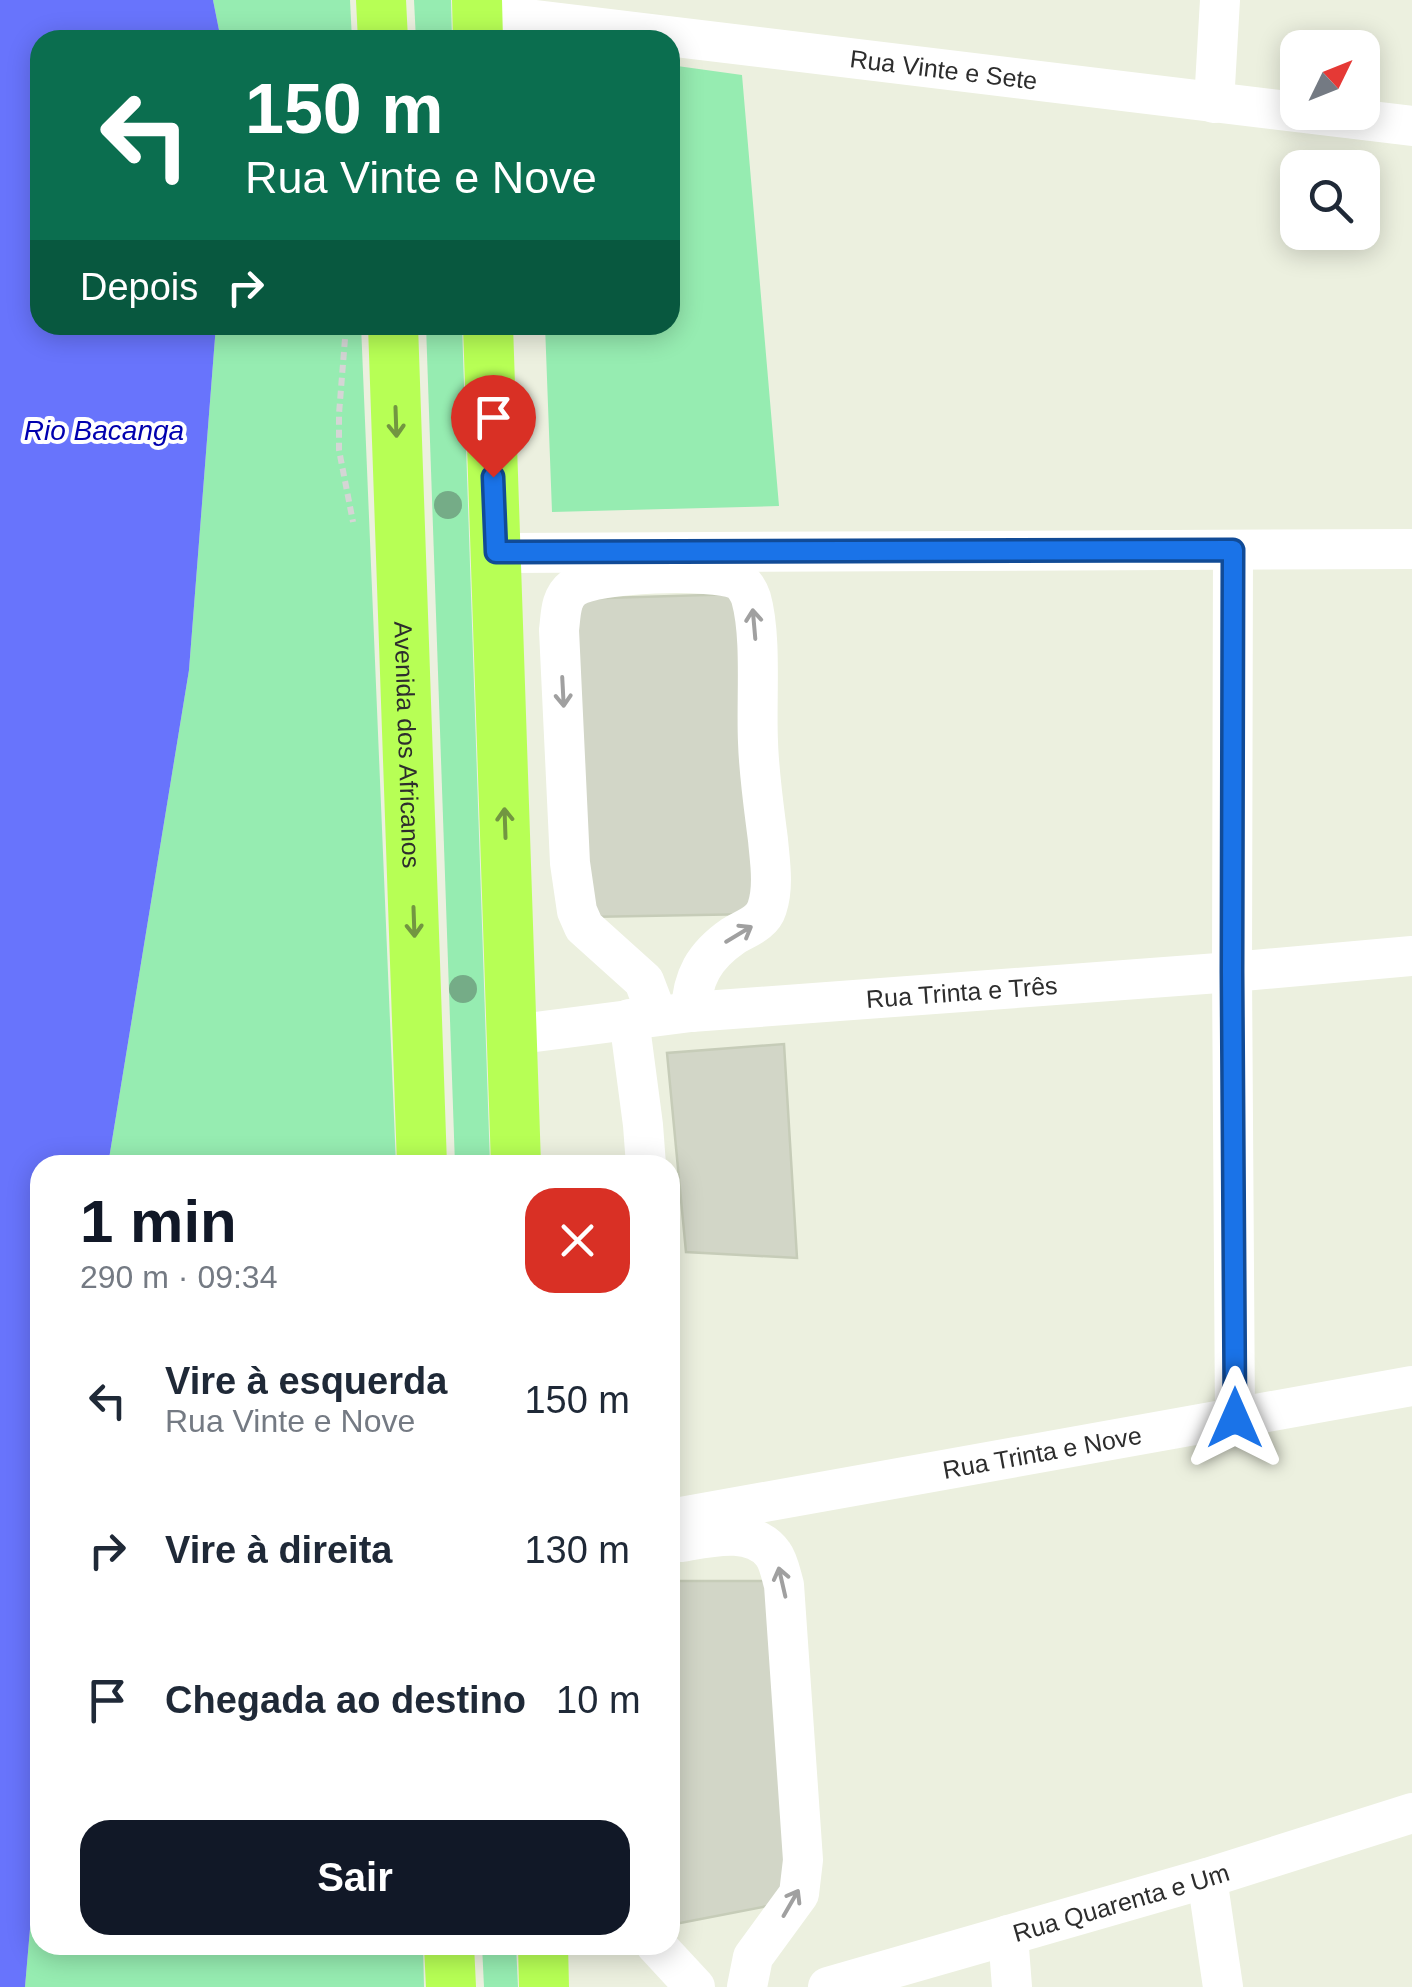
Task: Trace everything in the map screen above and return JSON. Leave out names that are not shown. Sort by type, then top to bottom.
[{"type":"main road","points":[[382,0],[383,30]]},
{"type":"main road","name":"Avenida dos Africanos","points":[[393,335],[422,1155]]},
{"type":"main road","points":[[488,335],[516,1155]]},
{"type":"main road","points":[[449,1955],[451,1987]]},
{"type":"main road","points":[[542,1955],[544,1987]]},
{"type":"street","points":[[1214,102],[1220,0]]},
{"type":"street","name":"Rua Vinte e Sete","points":[[478,18],[583,30]]},
{"type":"street","name":"Rua Vinte e Sete","points":[[680,41],[1412,126]]},
{"type":"street","points":[[496,552],[1412,549]]},
{"type":"street","points":[[1233,550],[1235,1418]]},
{"type":"street","points":[[645,1155],[643,1125],[659,1016],[644,981],[584,927],[577,911],[570,863],[559,630],[563,598],[574,587],[594,580],[662,572],[738,580],[750,593],[756,622],[758,745],[771,876],[767,911],[755,925],[712,952],[692,992],[659,1016]]},
{"type":"street","name":"Rua Trinta e Três","points":[[512,1035],[659,1016],[1412,956]]},
{"type":"street","name":"Rua Trinta e Nove","points":[[680,1517],[1412,1386]]},
{"type":"street","points":[[680,1542],[730,1535],[759,1540],[775,1556],[784,1584],[803,1860],[799,1894],[753,1957],[748,1987]]},
{"type":"street","name":"Rua Quarenta e Um","points":[[828,1987],[881,1979],[1008,1936],[1412,1813]]},
{"type":"street","points":[[1207,1878],[1222,1987]]},
{"type":"street","points":[[1008,1936],[1012,1987]]},
{"type":"street","points":[[665,1955],[695,1987]]},
{"type":"green space","points":[[213,0],[350,0],[352,30],[219,30]]},
{"type":"green space","points":[[414,0],[451,0],[452,30],[416,30]]},
{"type":"green space","points":[[680,66],[742,75],[779,506],[552,512],[545,335],[680,335]]},
{"type":"green space","points":[[215,335],[361,335],[396,1155],[110,1155],[189,670]]},
{"type":"green space","points":[[426,335],[462,335],[490,1155],[455,1155]]},
{"type":"green space","points":[[30,1929],[30,1955],[423,1955],[424,1987],[25,1987]]},
{"type":"green space","points":[[482,1955],[516,1955],[518,1987],[484,1987]]},
{"type":"water","name":"Rio Bacanga","points":[[0,0],[213,0],[219,30],[30,30],[30,335],[215,335],[189,670],[110,1155],[30,1155],[30,1929],[25,1987],[0,1987]]},
{"type":"building","points":[[739,594],[754,914],[586,917],[573,599]]},
{"type":"building","points":[[784,1044],[797,1258],[686,1252],[680,1155],[677,1155],[667,1053]]},
{"type":"building","points":[[680,1581],[768,1581],[788,1902],[680,1923]]},
{"type":"route","points":[[493,477],[496,552],[1233,550],[1235,1418]]}]
